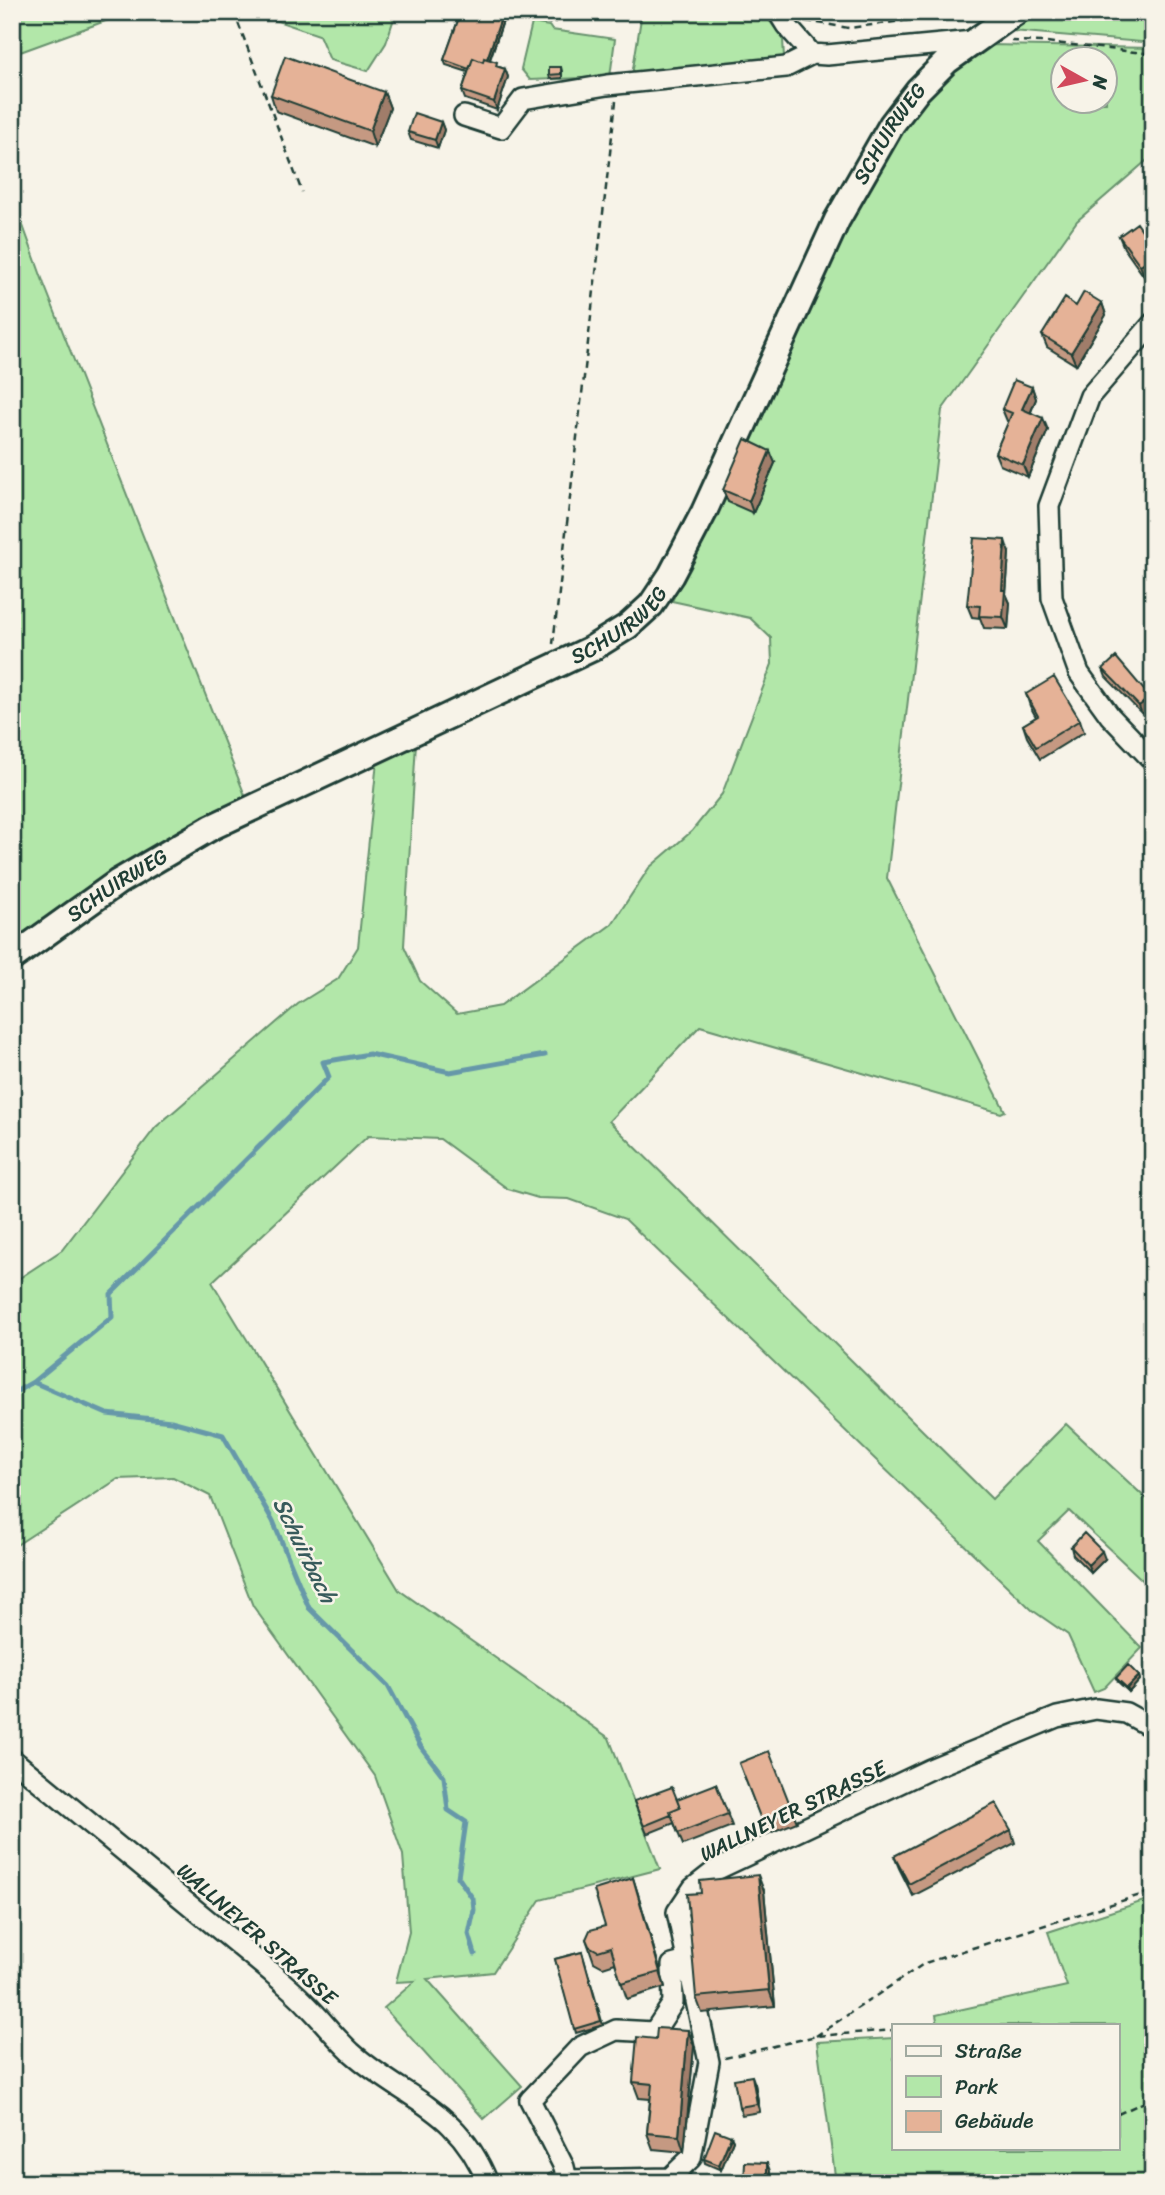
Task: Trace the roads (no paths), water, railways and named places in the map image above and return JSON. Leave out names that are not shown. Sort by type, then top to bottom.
[{"type":"main road","name":"SCHUIRWEG","points":[[12,958],[118,882],[212,827],[591,649],[628,626],[651,605],[671,575],[705,512],[797,303],[856,183],[892,124],[918,90],[947,61],[1016,12]]},
{"type":"street","points":[[782,19],[813,54]]},
{"type":"street","name":"SCHUIRWEG","points":[[464,116],[501,128],[523,99],[618,84],[786,67],[813,54],[827,55],[973,41]]},
{"type":"street","points":[[1153,323],[1090,396],[1049,506],[1052,598],[1079,673],[1110,716],[1153,761]]},
{"type":"street","name":"WALLNEYER STRASSE","points":[[562,2181],[670,2178],[691,2158],[709,2062],[677,1912],[693,1888],[716,1870],[930,1769],[1057,1717],[1096,1709],[1126,1713],[1153,1728]]},
{"type":"street","name":"WALLNEYER STRASSE","points":[[12,1759],[271,1972],[358,2057],[432,2108],[456,2129],[471,2149],[488,2183]]},
{"type":"street","points":[[562,2181],[564,2167],[530,2100],[580,2047],[616,2030],[654,2032],[673,2003],[672,1965],[687,1961]]},
{"type":"waterway","name":"Schuirbach","points":[[12,1394],[33,1382],[112,1317],[111,1294],[329,1077],[323,1062],[369,1054],[450,1072],[545,1055]]},
{"type":"waterway","name":"Schuirbach","points":[[33,1382],[107,1414],[171,1421],[223,1435],[273,1521],[309,1608],[388,1686],[421,1747],[444,1777],[448,1810],[466,1822],[458,1877],[473,1899],[474,1910],[469,1934],[475,1954]]}]
